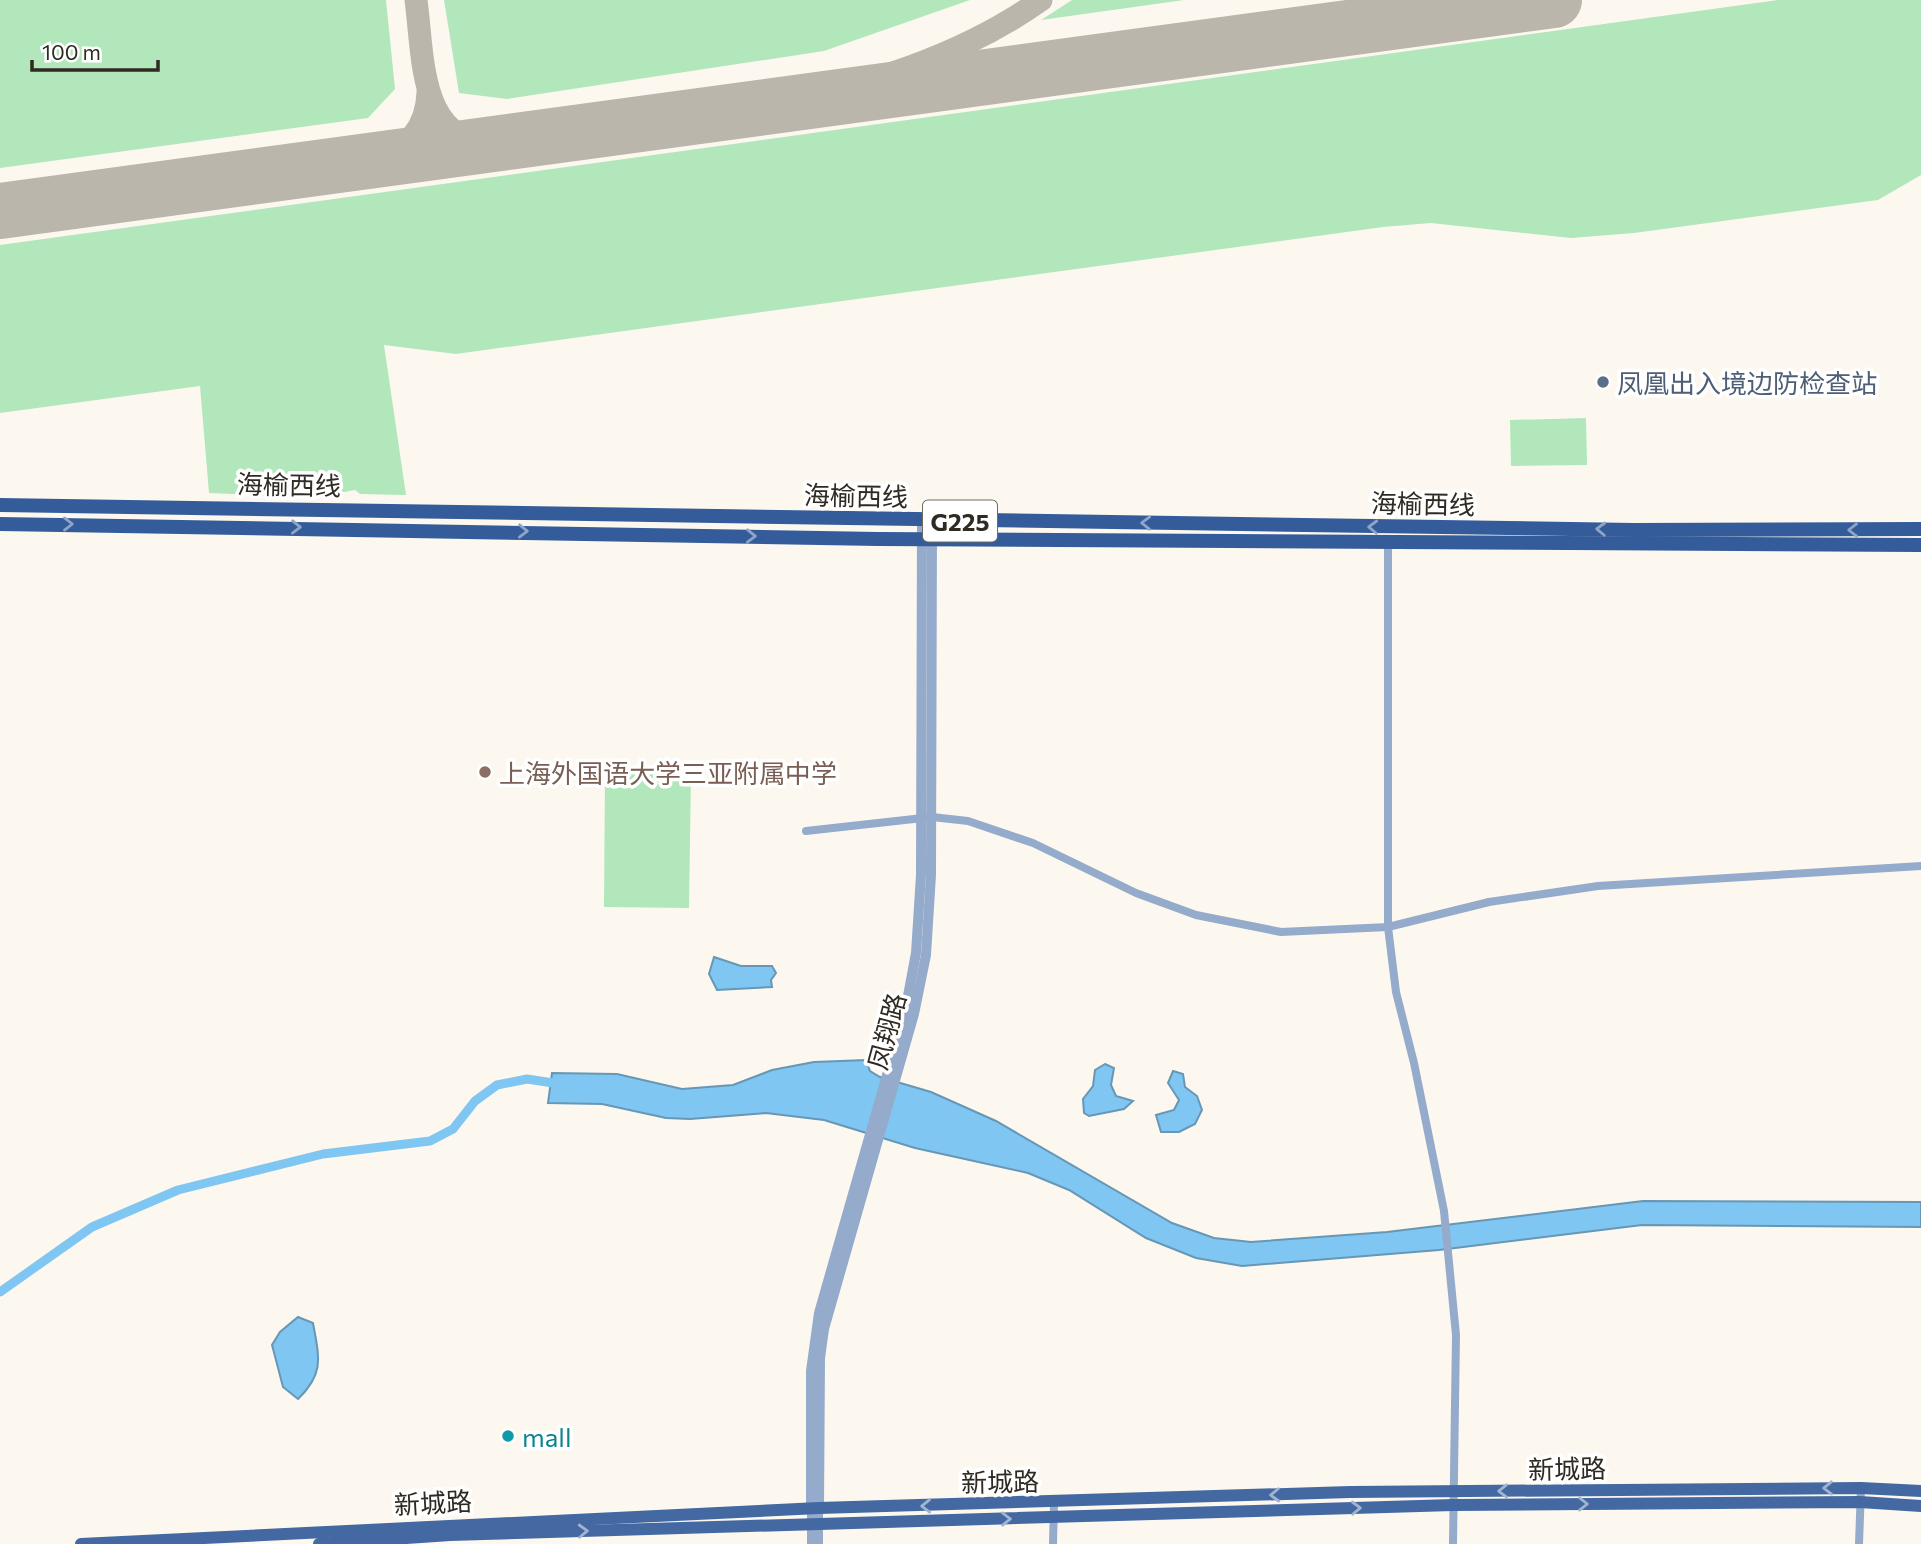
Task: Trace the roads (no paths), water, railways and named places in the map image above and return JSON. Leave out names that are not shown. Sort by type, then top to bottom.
[{"type":"highway","name":"海榆西线","points":[[0,505],[927,520],[1921,545]]},
{"type":"highway","name":"海榆西线","points":[[0,524],[1388,542],[1921,529]]},
{"type":"main road","name":"新城路","points":[[319,1544],[815,1508],[1453,1492],[1861,1488],[1921,1491]]},
{"type":"main road","name":"新城路","points":[[81,1544],[1453,1505],[1860,1503],[1921,1506]]},
{"type":"street","name":"凤翔路","points":[[811,1544],[815,1523],[820,1368],[824,1329],[892,1076],[916,953],[927,818],[927,520]]},
{"type":"street","points":[[1388,542],[1388,927],[1396,992],[1414,1063],[1444,1211],[1457,1335],[1454,1544]]},
{"type":"street","points":[[806,831],[927,818],[968,821],[1034,843],[1136,893],[1231,924],[1281,932],[1388,927],[1489,902],[1598,886],[1921,866]]},
{"type":"street","points":[[1858,1544],[1861,1488]]},
{"type":"street","points":[[1053,1544],[1054,1503]]},
{"type":"street","name":"凤翔路","points":[[815,1523],[819,1544]]},
{"type":"water","points":[[714,957],[741,966],[772,966],[776,973],[771,980],[772,987],[717,990],[709,974]]},
{"type":"water","points":[[866,1060],[870,1071],[880,1077],[931,1092],[996,1121],[1172,1223],[1214,1238],[1251,1242],[1387,1232],[1643,1201],[1921,1202],[1921,1227],[1642,1225],[1439,1250],[1242,1266],[1196,1258],[1146,1238],[1069,1190],[1028,1173],[915,1148],[824,1120],[766,1113],[690,1119],[666,1118],[602,1104],[548,1103],[552,1073],[617,1074],[682,1089],[733,1085],[772,1070],[814,1062]]},
{"type":"water","points":[[1105,1064],[1114,1068],[1111,1085],[1116,1096],[1133,1101],[1124,1109],[1089,1116],[1084,1113],[1083,1099],[1093,1086],[1095,1070]]},
{"type":"water","points":[[1173,1071],[1183,1074],[1185,1087],[1197,1096],[1202,1110],[1195,1124],[1179,1132],[1161,1132],[1156,1115],[1174,1110],[1179,1100],[1168,1083]]},
{"type":"water","points":[[298,1317],[313,1323],[318,1364],[313,1381],[298,1399],[283,1387],[272,1345],[280,1332]]},
{"type":"waterway","points":[[0,1292],[92,1227],[178,1190],[323,1154],[430,1141],[453,1129],[475,1101],[497,1085],[527,1079],[560,1084]]},
{"type":"place","name":"凤凰出入境边防检查站","points":[[1603,382]]},
{"type":"place","name":"上海外国语大学三亚附属中学","points":[[485,772]]},
{"type":"place","name":"mall","points":[[508,1436]]}]
